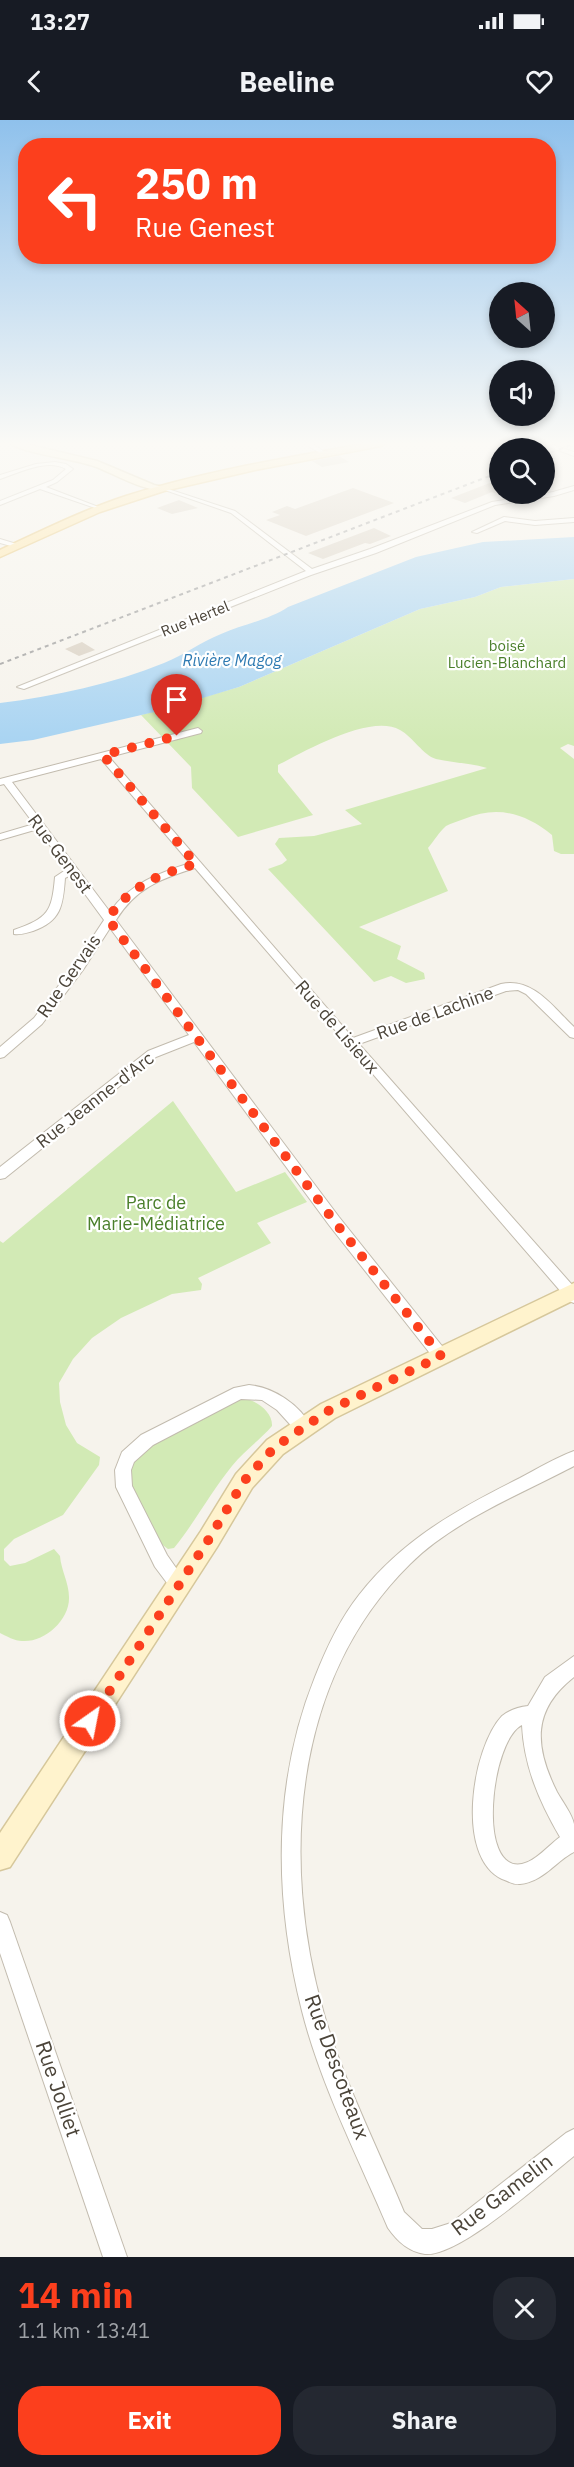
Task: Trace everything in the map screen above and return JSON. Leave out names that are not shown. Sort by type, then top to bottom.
[{"type":"main road","points":[[0,554],[7,544]]},
{"type":"main road","points":[[0,1857],[179,1585],[244,1481],[275,1447],[328,1411],[573,1294]]},
{"type":"street","points":[[273,543],[311,572]]},
{"type":"street","name":"Rue Hertel","points":[[21,687],[311,572],[394,543]]},
{"type":"street","points":[[3,781],[198,731]]},
{"type":"street","name":"Rue de Lisieux","points":[[103,755],[351,1043],[573,1294]]},
{"type":"street","name":"Rue Genest","points":[[3,781],[73,870],[348,1239],[441,1356]]},
{"type":"street","points":[[0,837],[39,826]]},
{"type":"street","name":"Rue Gervais","points":[[0,1054],[38,1021],[79,967],[108,919],[123,900],[157,877],[196,864]]},
{"type":"street","points":[[18,932],[32,928],[53,915],[57,909],[60,877],[73,870]]},
{"type":"street","name":"Rue de Lachine","points":[[351,1043],[505,987],[519,986],[530,991],[572,1029]]},
{"type":"street","name":"Rue Jeanne-d'Arc","points":[[0,1174],[153,1054],[195,1036]]},
{"type":"street","points":[[179,1585],[161,1561],[124,1487],[123,1470],[128,1457],[147,1440],[239,1393],[251,1390],[261,1391],[303,1427]]},
{"type":"street","name":"Rue Descoteaux","points":[[427,2242],[408,2235],[396,2220],[334,2071],[313,2013],[298,1949],[291,1888],[290,1834],[303,1740],[331,1661],[357,1613],[378,1584],[406,1556],[436,1534],[574,1458]]},
{"type":"street","points":[[533,1714],[517,1717],[508,1724],[500,1738],[482,1807],[485,1843],[490,1857],[500,1869],[515,1875],[527,1872],[539,1865],[573,1841],[555,1809],[536,1766],[533,1714],[540,1696],[564,1671],[574,1665]]},
{"type":"street","name":"Rue Jolliet","points":[[0,1922],[115,2257]]},
{"type":"street","name":"Rue Gamelin","points":[[427,2242],[443,2239],[459,2231],[574,2141]]},
{"type":"green space","name":"boisé Lucien-Blanchard","points":[[574,579],[574,746],[568,744],[560,748],[574,759],[574,854],[561,854],[554,851],[552,835],[532,821],[510,814],[488,812],[446,826],[428,848],[448,891],[359,927],[401,946],[397,959],[424,973],[425,979],[406,983],[391,976],[374,982],[268,869],[287,860],[275,844],[279,838],[314,836],[362,824],[345,810],[487,768],[431,757],[405,733],[388,726],[372,726],[356,730],[321,743],[278,765],[278,772],[313,815],[238,837],[192,788],[191,767],[141,715],[239,687],[420,609],[475,597],[501,587]]},
{"type":"green space","name":"Parc de Marie-Médiatrice","points":[[173,1101],[236,1192],[285,1172],[307,1202],[257,1223],[271,1243],[198,1278],[202,1284],[201,1290],[172,1294],[121,1318],[92,1338],[73,1359],[59,1383],[60,1402],[66,1425],[77,1443],[100,1457],[99,1465],[63,1515],[14,1539],[4,1549],[4,1560],[10,1566],[25,1563],[54,1549],[60,1556],[69,1592],[65,1614],[54,1628],[47,1634],[30,1641],[16,1640],[0,1633],[0,1241],[3,1243]]},
{"type":"green space","points":[[239,1399],[250,1400],[266,1410],[272,1426],[232,1466],[182,1538],[174,1548],[168,1549],[160,1543],[130,1486],[128,1472],[137,1452]]},
{"type":"water","name":"Rivière Magog","points":[[480,543],[574,543],[574,579],[501,587],[475,597],[420,609],[239,687],[163,710],[33,740],[0,744],[0,703],[84,688],[144,670],[171,660],[221,634],[264,619],[288,607],[416,557]]},
{"type":"building","points":[[335,543],[373,543],[365,543],[323,559],[308,553]]},
{"type":"building","points":[[82,642],[95,650],[79,656],[65,649]]},
{"type":"railway","points":[[0,664],[316,543]]},
{"type":"route","points":[[90,1721],[209,1539],[244,1481],[275,1447],[328,1411],[441,1356],[425,1339],[334,1221],[108,919],[123,900],[143,885],[157,877],[196,864],[103,755],[177,736]]}]
